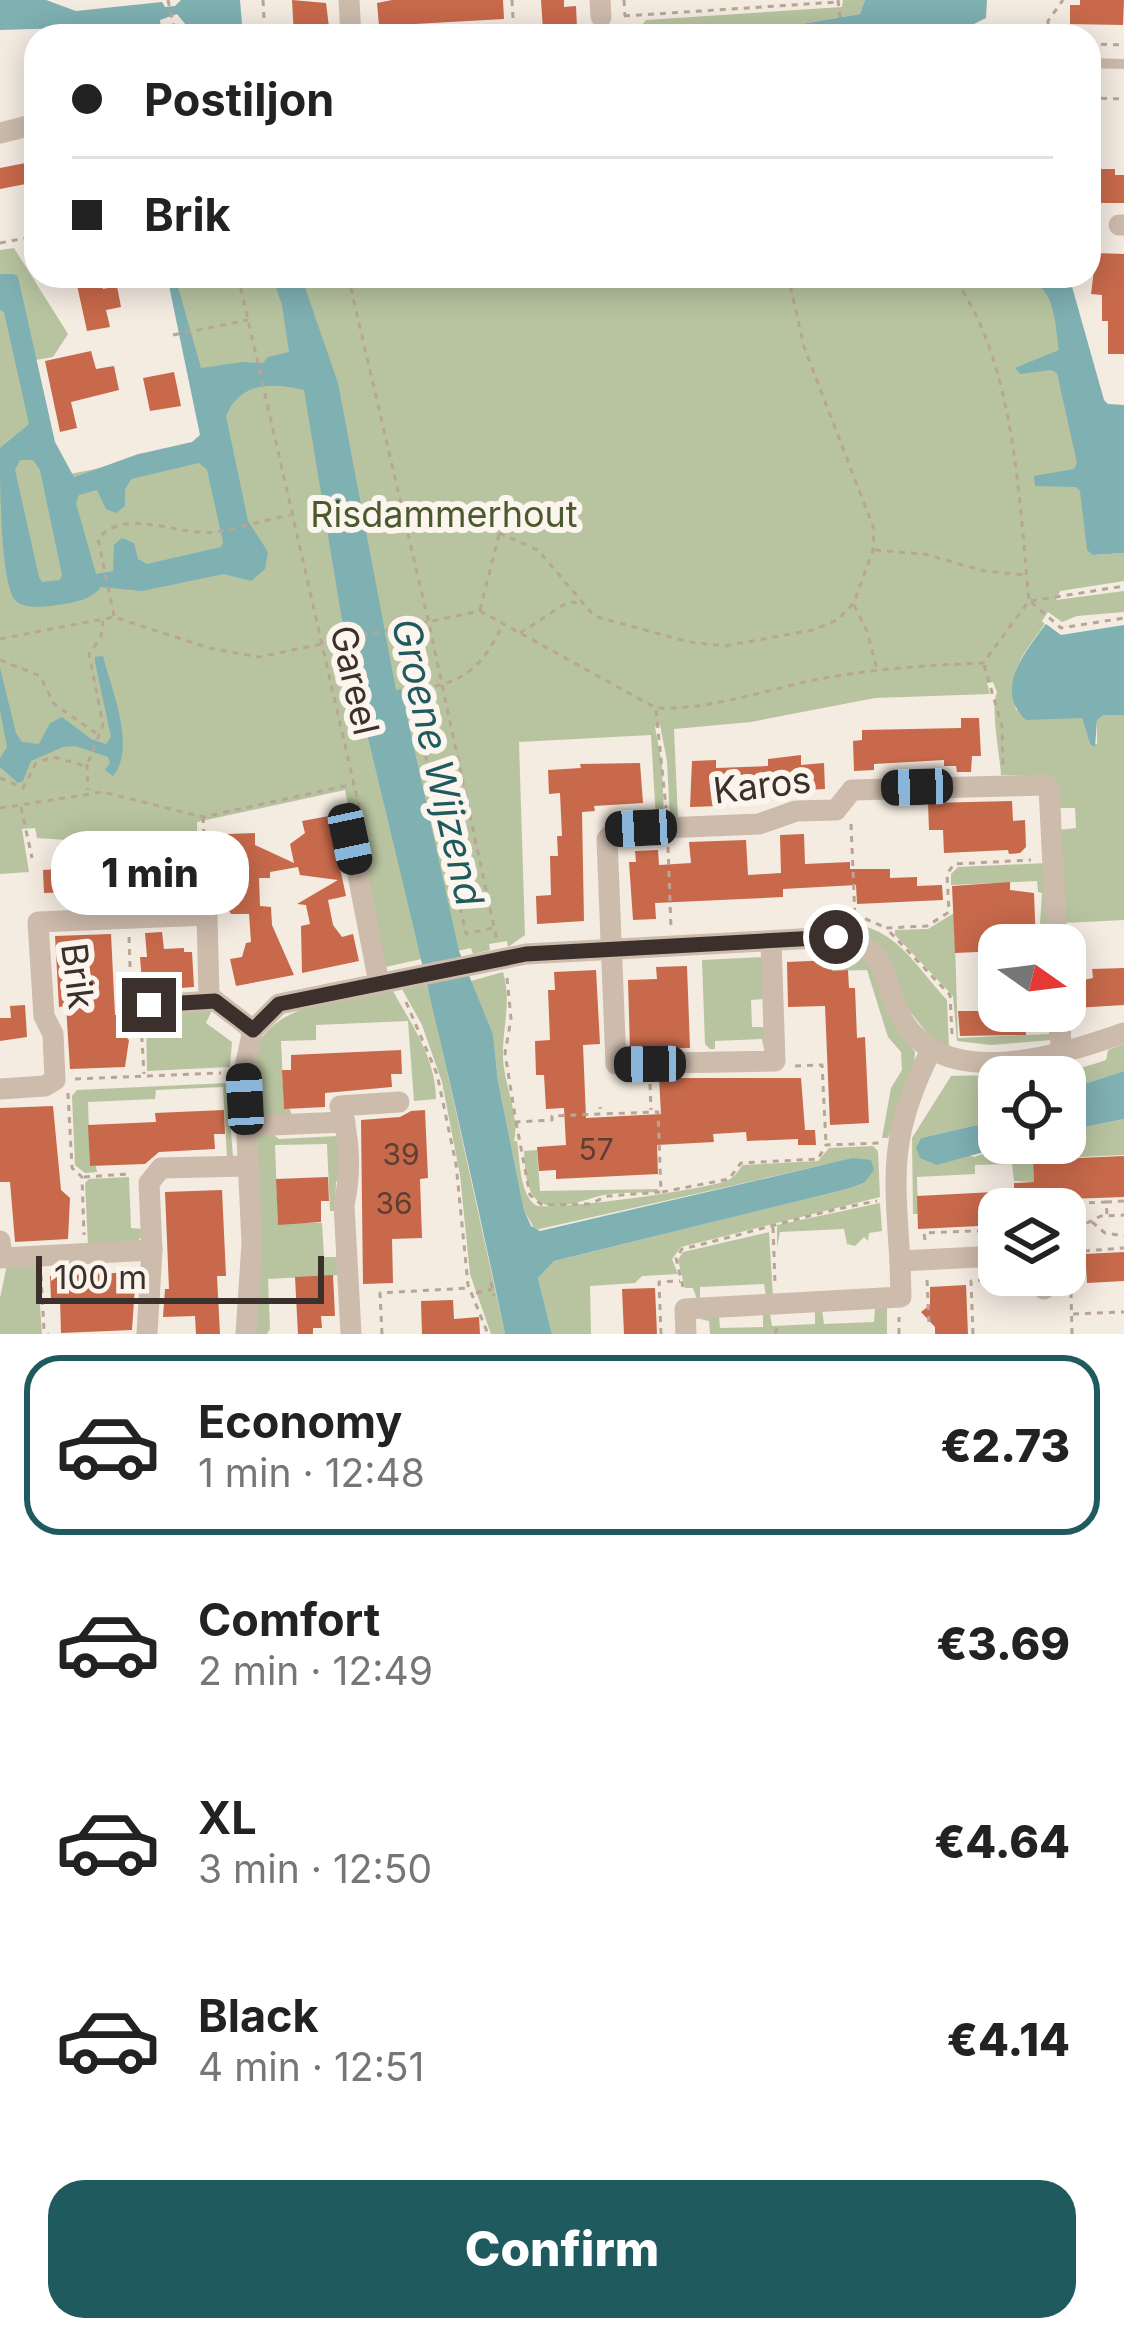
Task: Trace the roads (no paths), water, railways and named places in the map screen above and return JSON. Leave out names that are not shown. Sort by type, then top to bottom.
[{"type":"street","name":"Karos","points":[[771,942],[775,1061],[616,1064],[609,834],[616,830],[759,824],[796,811],[836,810],[852,790],[1004,784],[1049,788],[1056,924]]},
{"type":"street","points":[[357,833],[388,981]]},
{"type":"street","name":"Brik","points":[[0,1088],[45,1086],[56,1080],[53,1034],[44,1016],[38,922],[207,915],[209,996],[215,1001]]},
{"type":"street","points":[[247,1334],[252,1243],[244,1072],[253,1030],[279,1004],[503,959],[610,948],[836,937],[873,951],[911,1033],[931,1050],[954,1059],[1011,1060],[1061,1054],[1124,1033]]},
{"type":"street","points":[[215,1001],[253,1030]]},
{"type":"street","name":"Brik","points":[[149,1005],[215,1001]]},
{"type":"street","points":[[1060,1032],[1061,1054]]},
{"type":"street","points":[[686,1334],[685,1309],[901,1297],[896,1142],[931,1050]]},
{"type":"street","points":[[351,1334],[345,1122],[340,1106],[399,1102]]},
{"type":"street","points":[[247,1126],[345,1122]]},
{"type":"street","points":[[147,1334],[152,1250],[149,1183],[161,1168],[248,1166]]},
{"type":"street","points":[[1,1257],[152,1250]]},
{"type":"street","points":[[900,1261],[978,1257]]},
{"type":"water","points":[[0,0],[46,0],[76,11],[162,2],[165,7],[175,6],[181,0],[240,0],[242,24],[185,24],[177,14],[160,20],[160,24],[24,24],[24,29],[0,30]]},
{"type":"water","points":[[865,0],[987,0],[986,18],[974,24],[802,24],[860,14]]},
{"type":"water","points":[[0,274],[14,274],[55,442],[74,477],[192,442],[200,435],[169,288],[178,288],[201,368],[263,363],[289,352],[276,288],[305,288],[338,383],[396,690],[401,689],[459,951],[493,1034],[498,1081],[531,1226],[540,1231],[853,1158],[871,1160],[874,1170],[864,1183],[554,1261],[538,1278],[552,1334],[505,1334],[347,651],[351,645],[342,620],[304,390],[258,387],[240,396],[226,416],[248,521],[268,552],[265,569],[251,581],[224,574],[142,591],[101,587],[78,601],[26,606],[14,599],[9,587],[2,527],[0,448],[29,424],[0,310]],"holes":[[[20,460],[33,460],[40,470],[60,580],[42,582],[39,577],[15,470]],[[199,463],[207,470],[221,547],[147,564],[138,559],[134,543],[122,538],[114,545],[113,571],[96,574],[76,503],[79,495],[97,490],[106,509],[116,513],[125,506],[131,479]]]},
{"type":"water","points":[[1072,288],[1104,400],[1124,405],[1124,553],[1093,555],[1087,550],[1076,487],[1035,486],[1034,476],[1074,469],[1077,463],[1057,373],[1020,374],[1015,368],[1059,350],[1055,319],[1044,290]]},
{"type":"water","points":[[1046,624],[1061,635],[1124,625],[1124,715],[1104,715],[1097,720],[1095,747],[1082,718],[1026,720],[1012,696],[1016,671]]},
{"type":"water","points":[[103,656],[122,734],[120,764],[113,776],[105,770],[108,757],[75,746],[31,761],[18,783],[0,767],[7,747],[0,711],[0,668],[22,742],[39,744],[50,723],[62,717],[106,744],[111,737],[95,662],[95,657]]},
{"type":"water","points":[[1124,1071],[1124,1119],[1086,1127],[1086,1083]]},
{"type":"water","points":[[977,1125],[978,1154],[937,1165],[920,1158],[916,1148],[921,1138]]},
{"type":"park label","name":"Risdammerhout","points":[[444,514]]},
{"type":"water label","name":"Groene Wijzend","points":[[438,762]]}]
